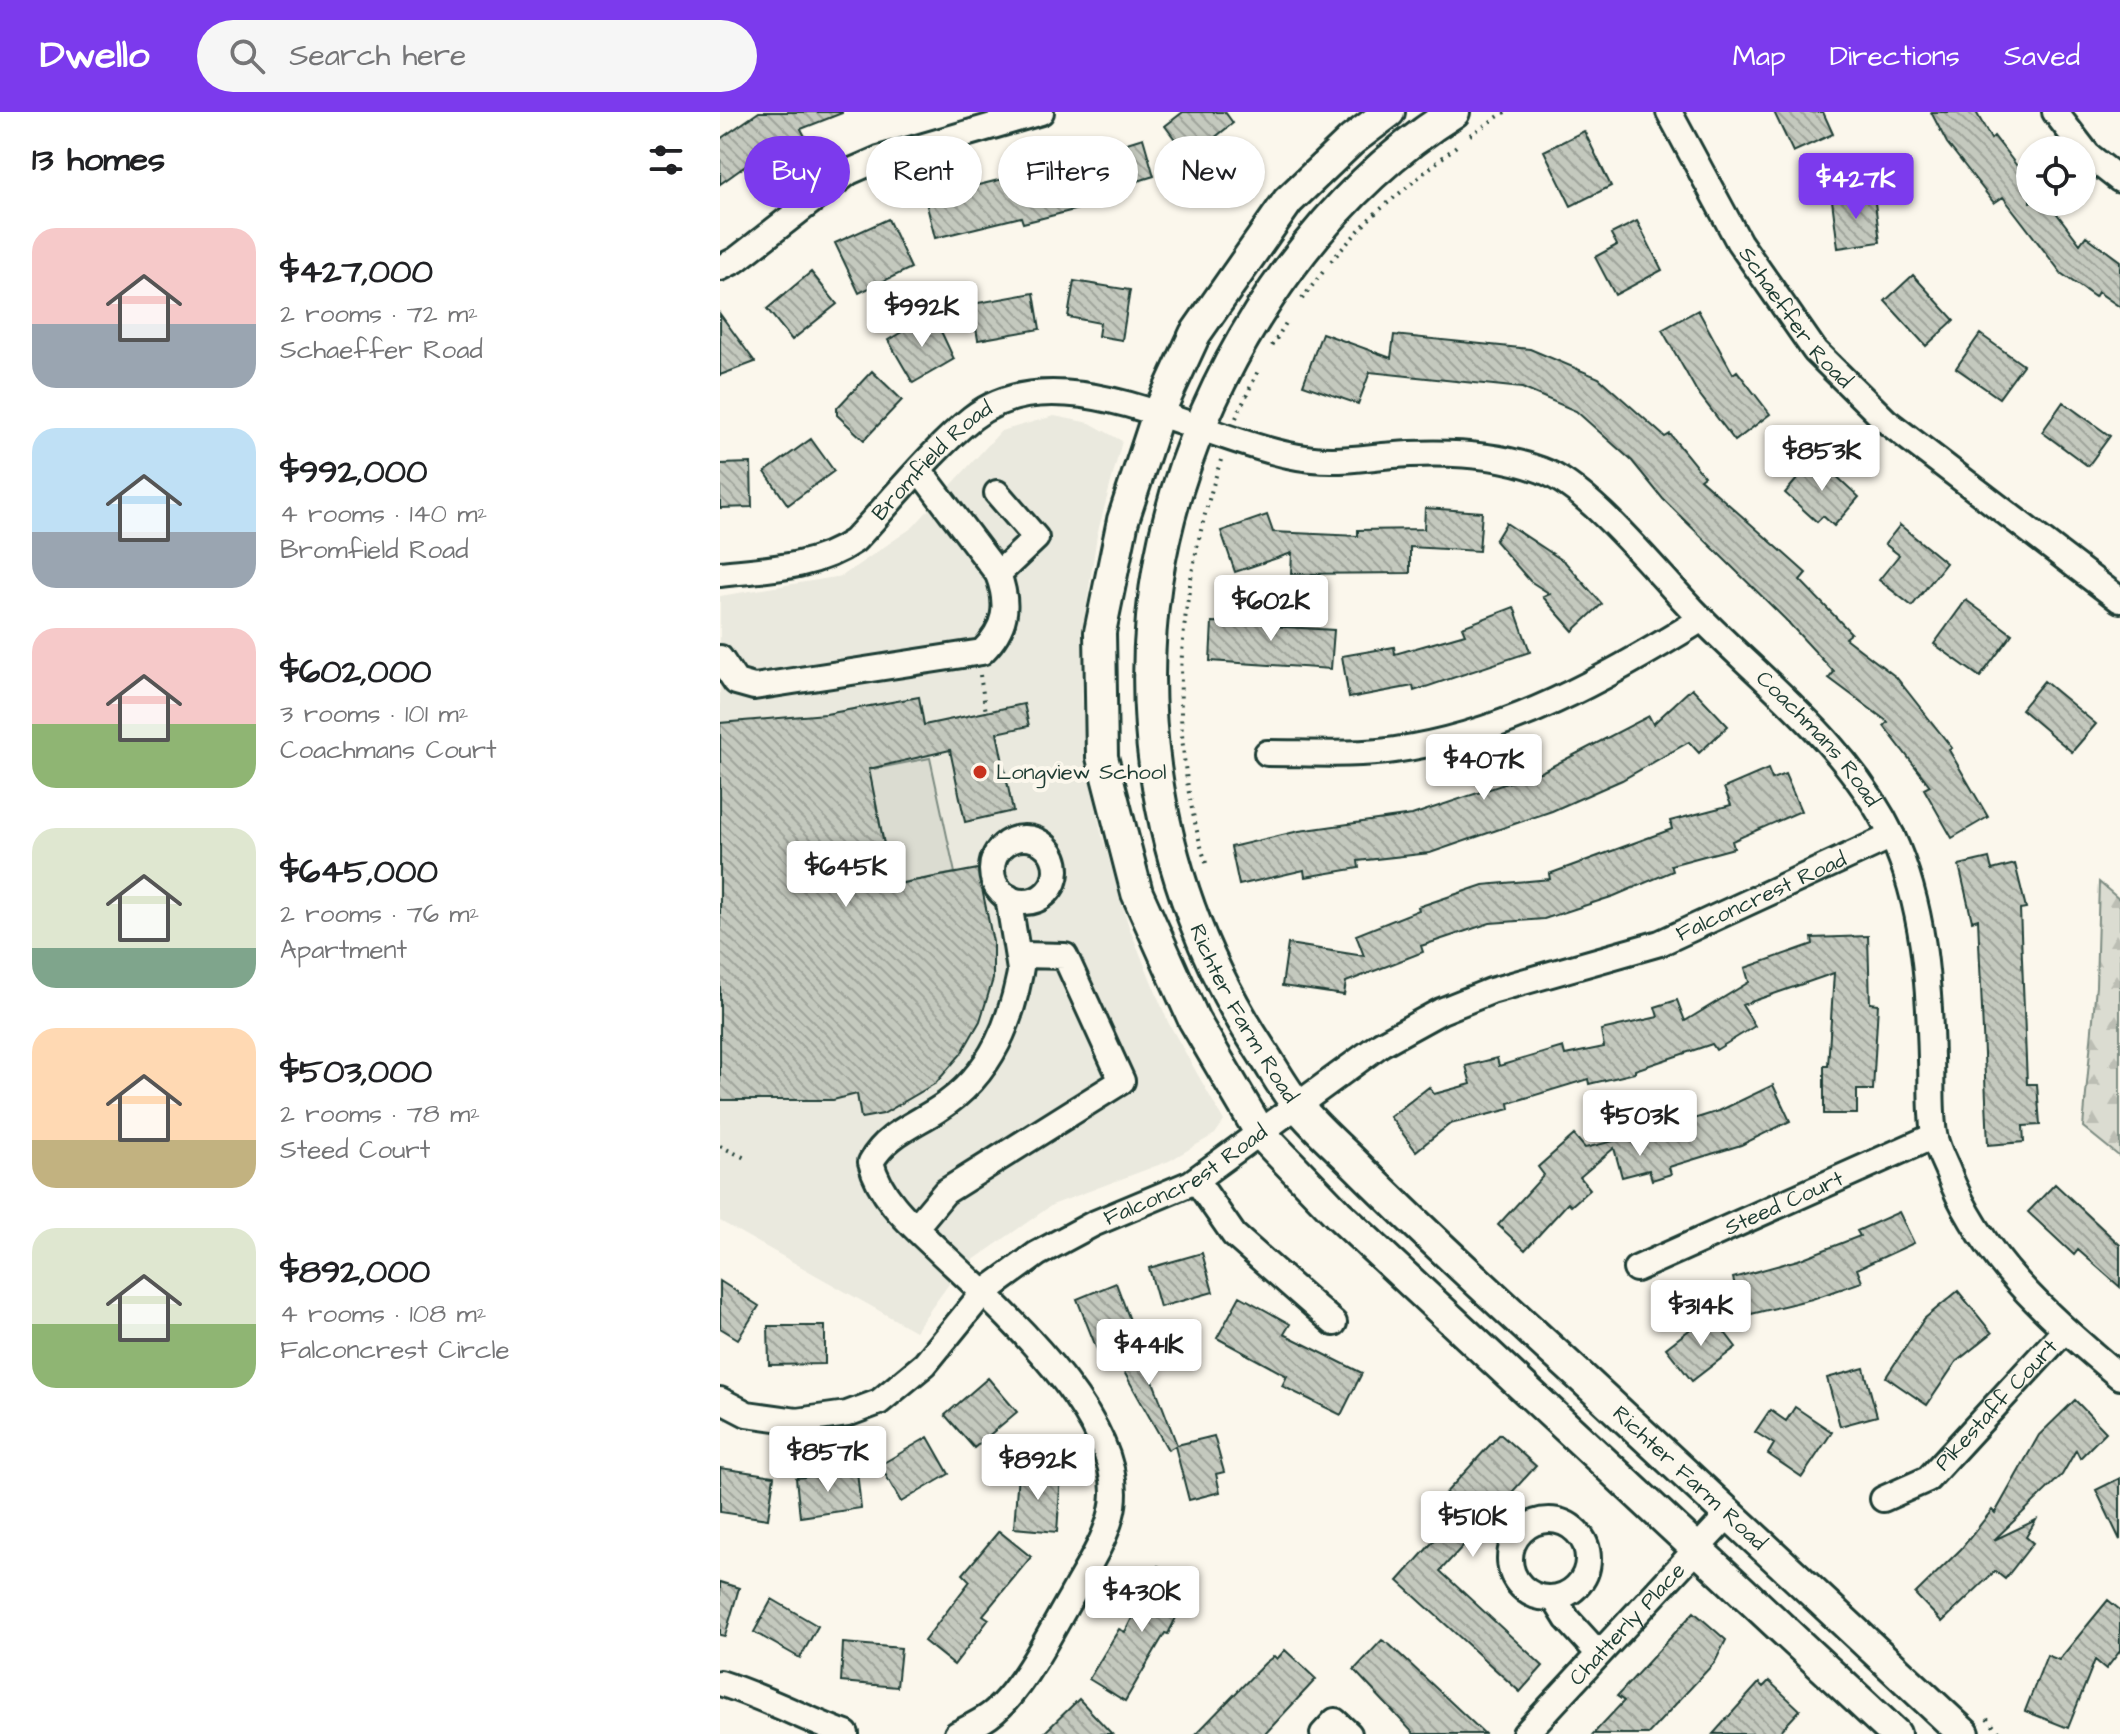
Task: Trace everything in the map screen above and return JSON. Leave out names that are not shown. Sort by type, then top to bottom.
[{"type":"main road","name":"Richter Farm Road","points":[[1389,112],[1352,140],[1280,212],[1195,334],[1158,414],[1123,520],[1100,632],[1102,757],[1137,893],[1194,1020],[1261,1134],[1338,1214],[1895,1734]]},
{"type":"main road","name":"Richter Farm Road","points":[[1454,112],[1426,129],[1376,172],[1274,287],[1199,426],[1172,505],[1154,590],[1148,667],[1150,746],[1179,883],[1229,1002],[1298,1106],[1405,1214],[1729,1514],[1974,1725]]},
{"type":"street","points":[[720,268],[736,260],[849,172],[879,159],[1041,112]]},
{"type":"street","name":"Schaeffer Road","points":[[1669,112],[1739,242],[1815,351],[1886,421],[2120,600]]},
{"type":"street","points":[[2055,112],[2088,155],[2120,180]]},
{"type":"street","name":"Bromfield Road","points":[[720,574],[802,564],[831,556],[854,541],[970,419],[994,404],[1020,396],[1089,394],[1199,426]]},
{"type":"street","name":"Coachmans Road","points":[[1199,426],[1284,455],[1334,463],[1410,454],[1463,455],[1506,460],[1545,471],[1577,491],[1702,619],[1818,731],[1860,784],[1892,836],[1921,924],[1929,1001],[1934,1136],[1958,1199],[1984,1246],[2064,1331],[2120,1377]]},
{"type":"street","points":[[720,658],[736,682],[754,687],[977,653],[997,636],[1005,617],[1005,593],[998,574],[920,471]]},
{"type":"street","points":[[997,493],[1036,538],[998,574]]},
{"type":"street","points":[[1267,753],[1394,750],[1444,740],[1523,716],[1617,671],[1702,619]]},
{"type":"street","name":"Falconcrest Road","points":[[720,1400],[747,1414],[797,1421],[847,1414],[879,1402],[925,1364],[982,1294],[1037,1254],[1196,1180],[1298,1106],[1346,1066],[1441,1011],[1491,991],[1660,943],[1892,836]]},
{"type":"street","points":[[1008,897],[1020,973]]},
{"type":"street","points":[[915,1228],[945,1192],[1122,1081],[1065,956],[1023,955],[993,1057],[971,1082],[941,1108],[881,1143],[871,1162],[877,1185],[915,1228],[1057,1370],[1100,1436],[1112,1472],[1112,1514],[1068,1601],[1011,1691],[991,1715],[957,1734]]},
{"type":"street","name":"Steed Court","points":[[1636,1269],[1934,1136]]},
{"type":"street","points":[[1196,1180],[1234,1235],[1334,1323]]},
{"type":"street","name":"Pikestaff Court","points":[[1883,1499],[1928,1479],[2064,1331]]},
{"type":"street","name":"Chatterly Place","points":[[1525,1734],[1729,1514]]},
{"type":"street","points":[[1554,1598],[1598,1653]]},
{"type":"street","points":[[720,1683],[770,1699],[812,1722],[846,1734]]},
{"type":"street","points":[[1323,1734],[1335,1721],[1349,1734]]},
{"type":"path","points":[[1300,302],[1371,217],[1420,172],[1505,112]]},
{"type":"path","points":[[1271,349],[1291,315]]},
{"type":"path","points":[[1208,869],[1188,791],[1181,733],[1180,663],[1186,598],[1199,529],[1228,436],[1264,360]]},
{"type":"path","points":[[977,653],[986,712]]},
{"type":"path","points":[[720,1146],[747,1159]]},
{"type":"path","points":[[1974,1725],[2001,1734]]},
{"type":"shaded area","points":[[1054,416],[1090,423],[1122,441],[1097,535],[1083,629],[1082,701],[1090,771],[1100,828],[1129,927],[1168,1022],[1224,1121],[1215,1134],[1169,1161],[1052,1205],[959,1270],[915,1331],[720,1221],[720,596],[842,576],[913,527],[1001,431]]},
{"type":"green space","points":[[930,758],[955,873],[892,885],[875,798],[853,773]]},
{"type":"green space","points":[[2099,882],[2120,900],[2120,1157],[2083,1127],[2096,986]]},
{"type":"building","points":[[759,112],[842,112],[801,129],[805,136],[744,136],[744,167],[720,184],[720,139]]},
{"type":"building","points":[[1183,112],[1225,112],[1233,123],[1217,136],[1172,136],[1165,126]]},
{"type":"building","points":[[1774,112],[1823,112],[1833,134],[1793,152]]},
{"type":"building","points":[[1931,112],[1976,112],[1991,139],[1994,136],[2016,165],[2016,214],[2003,197],[1994,203],[1947,143]]},
{"type":"building","points":[[1584,131],[1611,186],[1571,206],[1544,151]]},
{"type":"building","points":[[1143,138],[1154,176],[1138,181],[1138,140]]},
{"type":"building","points":[[998,180],[998,208],[1078,209],[1023,223],[1021,217],[935,238],[928,208],[982,208],[982,184]]},
{"type":"building","points":[[1874,195],[1880,242],[1838,248],[1832,200]]},
{"type":"building","points":[[2018,216],[2059,216],[2080,244],[2086,236],[2120,261],[2120,307],[2098,292],[2095,297],[2062,274]]},
{"type":"building","points":[[888,219],[911,268],[859,293],[835,243]]},
{"type":"building","points":[[1637,221],[1662,270],[1615,295],[1595,257],[1617,245],[1611,234]]},
{"type":"building","points":[[811,272],[837,304],[792,340],[767,309]]},
{"type":"building","points":[[1913,275],[1954,320],[1926,346],[1885,301]]},
{"type":"building","points":[[1074,281],[1130,290],[1122,340],[1098,336],[1100,323],[1068,317]]},
{"type":"building","points":[[1034,293],[1040,329],[978,340],[972,304]]},
{"type":"building","points":[[1698,310],[1733,374],[1737,371],[1770,414],[1735,441],[1696,390],[1662,330]]},
{"type":"building","points":[[720,314],[755,362],[720,375]]},
{"type":"building","points":[[933,314],[954,359],[913,383],[888,340]]},
{"type":"building","points":[[1322,333],[1391,358],[1394,335],[1530,349],[1599,378],[1665,437],[1670,434],[1704,476],[1700,479],[1806,573],[1800,580],[1851,633],[1845,638],[1896,677],[1952,748],[1949,750],[1988,817],[1952,838],[1924,789],[1930,786],[1884,726],[1888,722],[1829,678],[1834,672],[1785,619],[1663,499],[1632,461],[1576,411],[1522,388],[1370,372],[1358,404],[1303,385]]},
{"type":"building","points":[[1980,334],[2023,365],[1999,398],[1956,368]]},
{"type":"building","points":[[872,371],[902,400],[864,440],[837,415],[837,408]]},
{"type":"building","points":[[2063,402],[2110,436],[2088,466],[2042,432]]},
{"type":"building","points":[[811,439],[834,471],[788,505],[765,472]]},
{"type":"building","points":[[1816,457],[1859,497],[1834,526],[1823,516],[1817,522],[1785,493]]},
{"type":"building","points":[[751,463],[752,507],[720,508],[720,464]]},
{"type":"building","points":[[1425,508],[1482,512],[1479,551],[1410,547],[1410,573],[1291,574],[1292,553],[1235,572],[1221,531],[1267,515],[1273,532],[1358,536],[1358,530],[1424,529]]},
{"type":"building","points":[[1506,523],[1565,562],[1602,604],[1573,631],[1543,597],[1550,594],[1530,581],[1495,541]]},
{"type":"building","points":[[1900,525],[1946,563],[1912,606],[1879,580],[1899,555],[1885,544]]},
{"type":"building","points":[[1966,600],[2012,634],[1980,677],[1934,644]]},
{"type":"building","points":[[1514,607],[1530,652],[1414,691],[1413,686],[1349,698],[1342,656],[1394,647],[1395,654],[1465,634],[1462,627]]},
{"type":"building","points":[[1244,610],[1270,612],[1269,626],[1334,630],[1331,669],[1210,661],[1212,622],[1243,623]]},
{"type":"building","points":[[2044,681],[2096,724],[2072,752],[2021,709]]},
{"type":"building","points":[[1692,688],[1728,726],[1699,753],[1689,742],[1622,780],[1552,811],[1430,853],[1358,861],[1359,868],[1305,877],[1304,870],[1239,885],[1231,847],[1299,831],[1412,815],[1543,771],[1649,716],[1653,724]]},
{"type":"building","points":[[919,697],[924,725],[1024,704],[1029,726],[997,733],[1013,811],[965,822],[950,750],[869,769],[892,885],[978,869],[993,942],[993,979],[980,1021],[961,1054],[936,1083],[883,1114],[861,1118],[857,1094],[833,1100],[720,1100],[720,723],[826,714]]},
{"type":"building","points":[[1768,769],[1772,779],[1785,774],[1801,811],[1732,841],[1734,848],[1671,865],[1673,871],[1614,896],[1544,919],[1490,923],[1421,946],[1423,952],[1346,982],[1344,995],[1282,986],[1288,944],[1364,956],[1356,935],[1419,910],[1418,907],[1483,885],[1550,879],[1549,874],[1672,829],[1670,821],[1731,805],[1724,788]]},
{"type":"building","points":[[1989,858],[1992,870],[2015,864],[2026,908],[2020,909],[2027,1084],[2037,1084],[2040,1125],[2023,1126],[2024,1142],[1988,1145],[1978,919],[1972,921],[1959,865]]},
{"type":"building","points":[[1868,936],[1870,1003],[1878,1004],[1873,1090],[1857,1090],[1857,1114],[1824,1114],[1824,1066],[1828,1066],[1834,973],[1742,1005],[1755,1026],[1716,1050],[1712,1044],[1635,1070],[1635,1073],[1589,1084],[1588,1079],[1509,1103],[1510,1109],[1450,1124],[1416,1151],[1390,1117],[1429,1087],[1434,1094],[1471,1084],[1466,1066],[1497,1058],[1499,1066],[1563,1047],[1565,1055],[1604,1047],[1601,1030],[1658,1017],[1655,1007],[1677,1000],[1685,1021],[1749,982],[1745,968],[1813,944],[1812,938]]},
{"type":"building","points":[[1773,1085],[1790,1121],[1741,1145],[1669,1167],[1671,1174],[1652,1180],[1649,1170],[1622,1177],[1614,1148],[1580,1177],[1590,1189],[1571,1206],[1568,1203],[1525,1250],[1498,1225],[1544,1175],[1538,1167],[1574,1135],[1585,1148],[1659,1130],[1719,1111]]},
{"type":"building","points":[[2055,1184],[2120,1245],[2120,1287],[2078,1250],[2074,1255],[2028,1212]]},
{"type":"building","points":[[1899,1212],[1914,1243],[1857,1269],[1862,1282],[1812,1299],[1743,1316],[1733,1278],[1798,1260],[1860,1236],[1857,1231]]},
{"type":"building","points":[[1202,1253],[1213,1292],[1160,1307],[1149,1268]]},
{"type":"building","points":[[720,1281],[759,1306],[738,1339],[720,1328]]},
{"type":"building","points":[[1116,1283],[1177,1445],[1214,1436],[1224,1472],[1216,1474],[1220,1492],[1189,1500],[1175,1446],[1168,1450],[1110,1347],[1098,1352],[1077,1299]]},
{"type":"building","points":[[1958,1291],[1992,1333],[1956,1362],[1927,1405],[1886,1377],[1924,1319]]},
{"type":"building","points":[[1240,1296],[1290,1324],[1284,1334],[1362,1373],[1341,1415],[1282,1386],[1287,1376],[1217,1338]]},
{"type":"building","points":[[1706,1317],[1713,1317],[1736,1347],[1692,1381],[1666,1348]]},
{"type":"building","points":[[768,1326],[825,1326],[825,1364],[769,1365]]},
{"type":"building","points":[[1864,1368],[1877,1416],[1840,1426],[1827,1378]]},
{"type":"building","points":[[988,1378],[1017,1412],[974,1448],[945,1415]]},
{"type":"building","points":[[2075,1400],[2106,1432],[2080,1458],[2076,1450],[2062,1475],[1994,1540],[2036,1520],[2026,1537],[2033,1543],[2005,1579],[1995,1571],[1942,1622],[1915,1594],[1961,1549],[1992,1510],[1995,1513],[2039,1435]]},
{"type":"building","points":[[1795,1407],[1832,1432],[1802,1477],[1768,1454],[1774,1444],[1755,1432],[1770,1410],[1786,1421]]},
{"type":"building","points":[[1500,1434],[1536,1466],[1440,1571],[1543,1666],[1520,1692],[1398,1581],[1439,1535],[1427,1523],[1433,1516],[1429,1511]]},
{"type":"building","points":[[928,1437],[949,1474],[901,1502],[880,1465]]},
{"type":"building","points":[[720,1468],[774,1476],[768,1519],[720,1512]]},
{"type":"building","points":[[857,1471],[861,1508],[800,1517],[796,1478]]},
{"type":"building","points":[[1018,1472],[1061,1475],[1057,1532],[1014,1528]]},
{"type":"building","points":[[2120,1478],[2120,1540],[2096,1490]]},
{"type":"building","points":[[999,1531],[1031,1557],[983,1615],[989,1619],[954,1665],[924,1641],[970,1581],[963,1574]]},
{"type":"building","points":[[1158,1566],[1193,1583],[1168,1634],[1165,1633],[1125,1701],[1089,1679],[1119,1629],[1125,1632]]},
{"type":"building","points":[[720,1582],[739,1588],[725,1636],[720,1635]]},
{"type":"building","points":[[772,1599],[818,1626],[800,1658],[754,1632]]},
{"type":"building","points":[[2108,1600],[2120,1610],[2120,1651],[2106,1669],[2095,1660],[2068,1728],[2025,1711],[2047,1655],[2059,1660]]},
{"type":"building","points":[[1694,1612],[1726,1640],[1715,1662],[1648,1734],[1593,1734],[1624,1701],[1617,1696]]},
{"type":"building","points":[[1382,1640],[1485,1734],[1414,1734],[1354,1670]]},
{"type":"building","points":[[843,1643],[901,1648],[897,1687],[841,1682]]},
{"type":"building","points":[[1285,1650],[1316,1679],[1265,1734],[1196,1734],[1265,1663],[1274,1656],[1277,1659]]},
{"type":"building","points":[[1769,1681],[1800,1710],[1778,1734],[1713,1734],[1759,1683],[1763,1687]]},
{"type":"building","points":[[1079,1699],[1112,1734],[1043,1734]]},
{"type":"place","name":"Longview School","points":[[980,772]]}]
